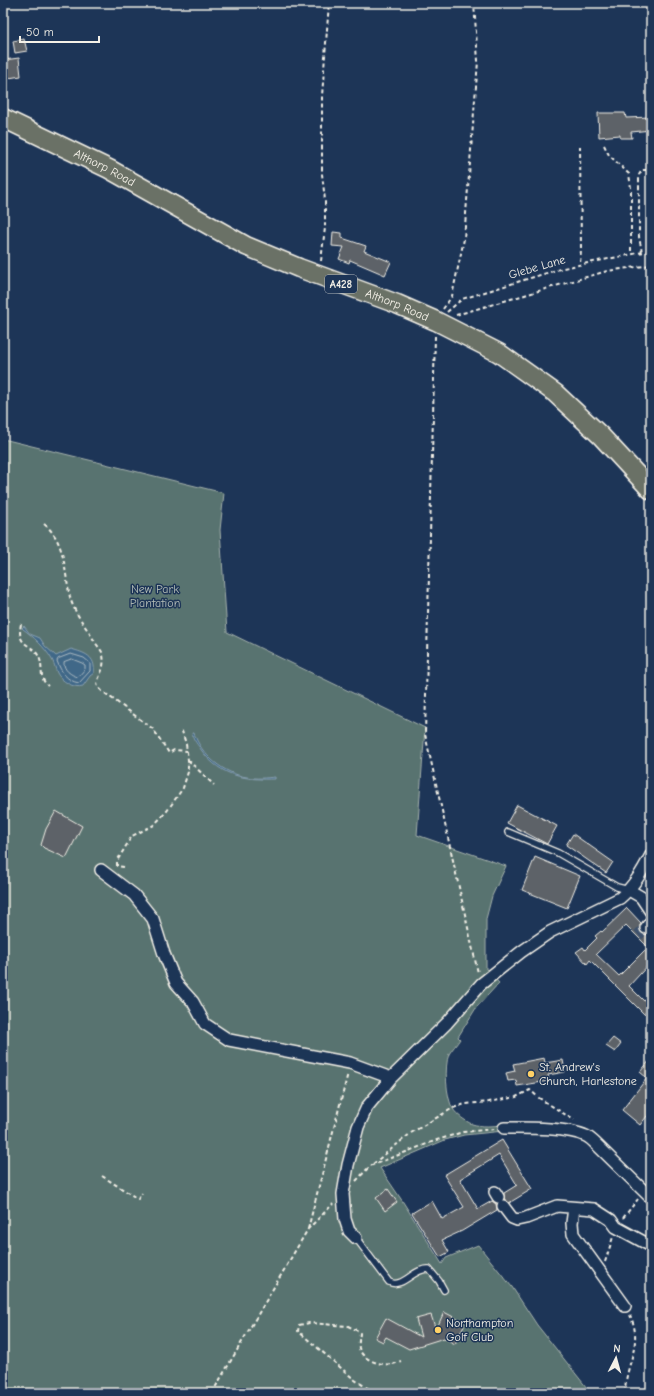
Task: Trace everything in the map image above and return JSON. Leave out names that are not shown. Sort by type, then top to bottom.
[{"type":"main road","name":"Althorp Road","points":[[3,118],[109,169],[246,246],[436,321],[499,354],[555,393],[601,436],[651,490]]},
{"type":"street","points":[[356,1238],[349,1231],[345,1219],[343,1194],[348,1165],[358,1127],[367,1107],[392,1078],[447,1023],[481,984],[521,952],[550,932],[620,898],[637,880],[651,855]]},
{"type":"street","points":[[101,870],[134,895],[153,919],[164,954],[176,983],[193,1002],[205,1024],[229,1040],[350,1064],[392,1078]]},
{"type":"street","points":[[629,890],[640,897],[651,912]]},
{"type":"street","points":[[504,1128],[544,1129],[572,1132],[586,1136],[651,1198]]},
{"type":"street","points":[[499,1198],[512,1218],[517,1220],[557,1206],[594,1210],[611,1220],[616,1227],[651,1246]]},
{"type":"street","points":[[574,1208],[572,1223],[574,1234],[625,1306]]},
{"type":"lane","points":[[508,832],[558,853],[617,887],[629,890]]},
{"type":"lane","points":[[356,1238],[389,1282],[393,1284],[398,1283],[405,1280],[414,1272],[422,1269],[429,1269],[444,1290]]},
{"type":"path","points":[[320,276],[325,228],[325,200],[322,174],[322,96],[329,3]]},
{"type":"path","points":[[474,3],[478,61],[464,240],[452,296],[436,321],[425,734],[481,984]]},
{"type":"path","points":[[604,145],[609,155],[629,174],[631,188],[631,254]]},
{"type":"path","points":[[580,146],[582,249],[580,265]]},
{"type":"path","points":[[642,252],[640,237],[639,176],[642,170],[651,170]]},
{"type":"path","name":"Glebe Lane","points":[[436,321],[462,299],[563,268],[651,251]]},
{"type":"path","points":[[456,315],[607,271],[651,265]]},
{"type":"path","points":[[44,524],[52,530],[61,549],[72,602],[84,624],[102,651],[104,664],[97,682],[98,687],[113,700],[153,729],[169,753],[174,750],[187,751]]},
{"type":"path","points":[[21,624],[21,639],[39,657],[43,681],[48,686]]},
{"type":"path","points":[[124,867],[117,866],[117,861],[132,836],[154,825],[167,811],[183,788],[188,772],[188,760],[181,728]]},
{"type":"path","points":[[188,760],[214,785]]},
{"type":"path","points":[[308,1229],[350,1064]]},
{"type":"path","points":[[212,1393],[308,1229],[370,1166],[411,1133],[453,1108],[465,1104],[489,1102],[516,1097],[530,1090],[539,1098],[574,1120],[586,1136]]},
{"type":"path","points":[[370,1166],[437,1140],[463,1132],[504,1128]]},
{"type":"path","points":[[102,1176],[138,1199],[142,1193]]},
{"type":"path","points":[[375,1393],[355,1380],[328,1358],[320,1348],[302,1335],[298,1331],[299,1325],[309,1323],[348,1326],[360,1332],[359,1349],[366,1358],[376,1362],[388,1364],[401,1361]]},
{"type":"path","points":[[639,1393],[651,1389]]},
{"type":"green space","name":"Northampton Golf Club","points":[[3,439],[224,493],[220,530],[227,632],[425,728],[417,835],[506,866],[492,896],[486,919],[486,969],[499,983],[476,1008],[458,1037],[460,1039],[447,1059],[446,1074],[447,1090],[451,1104],[453,1109],[461,1118],[476,1125],[503,1125],[504,1131],[464,1135],[445,1140],[380,1168],[442,1264],[446,1258],[478,1245],[512,1287],[537,1325],[591,1393],[3,1393]]},
{"type":"water","points":[[24,626],[30,634],[40,638],[45,646],[56,656],[71,649],[88,656],[93,663],[94,673],[83,686],[79,687],[65,681],[57,673],[53,661],[48,654],[31,635],[22,628]]},
{"type":"water","points":[[192,733],[194,733],[197,741],[208,756],[222,768],[238,775],[254,778],[275,777],[275,779],[254,779],[235,775],[226,772],[209,760],[193,738]]},
{"type":"building","points":[[24,39],[27,51],[15,53],[13,41]]},
{"type":"building","points":[[19,58],[21,76],[3,79],[3,65],[6,65],[4,60]]},
{"type":"building","points":[[598,113],[625,113],[626,118],[651,117],[651,130],[631,132],[632,138],[620,138],[620,135],[599,137]]},
{"type":"building","points":[[333,232],[342,233],[342,238],[366,246],[364,251],[391,262],[385,275],[350,260],[349,263],[339,259],[344,247],[332,246]]},
{"type":"building","points":[[517,805],[557,826],[547,844],[507,823]]},
{"type":"building","points":[[56,811],[82,826],[66,858],[44,848],[41,845],[46,829]]},
{"type":"building","points":[[573,834],[613,862],[606,873],[566,845]]},
{"type":"building","points":[[535,857],[580,876],[567,908],[522,890]]},
{"type":"building","points":[[627,908],[641,923],[639,928],[642,933],[646,935],[651,933],[651,962],[629,986],[644,1001],[651,993],[651,1006],[644,1014],[590,960],[587,964],[576,952],[583,947],[585,950],[597,938],[595,936],[601,931],[602,932]],"holes":[[[626,925],[648,947],[619,976],[596,954]]]},
{"type":"building","points":[[613,1038],[621,1044],[615,1052],[606,1046]]},
{"type":"building","name":"St. Andrew's Church, Harlestone","points":[[544,1058],[545,1063],[563,1060],[565,1072],[548,1075],[549,1081],[517,1086],[516,1080],[508,1081],[506,1073],[515,1071],[513,1064]]},
{"type":"building","points":[[651,1059],[651,1111],[640,1125],[622,1110],[647,1078],[640,1072]]},
{"type":"building","points":[[502,1140],[532,1189],[509,1203],[504,1199],[504,1193],[517,1185],[499,1155],[460,1179],[478,1209],[492,1201],[496,1204],[497,1210],[462,1231],[442,1240],[449,1252],[440,1257],[412,1213],[432,1201],[442,1219],[464,1207],[444,1175]]},
{"type":"building","points":[[388,1189],[397,1202],[385,1211],[376,1198]]},
{"type":"building","name":"Northampton Golf Club","points":[[444,1312],[465,1323],[455,1344],[444,1338],[409,1349],[386,1337],[383,1342],[375,1338],[386,1318],[421,1337],[416,1319],[431,1315],[436,1330]]},
{"type":"tunnel","points":[[638,935],[646,928]]},
{"type":"place","name":"St. Andrew's Church, Harlestone","points":[[531,1074]]},
{"type":"place","name":"Northampton Golf Club","points":[[438,1330]]},
{"type":"park label","name":"New Park Plantation","points":[[155,596]]}]
